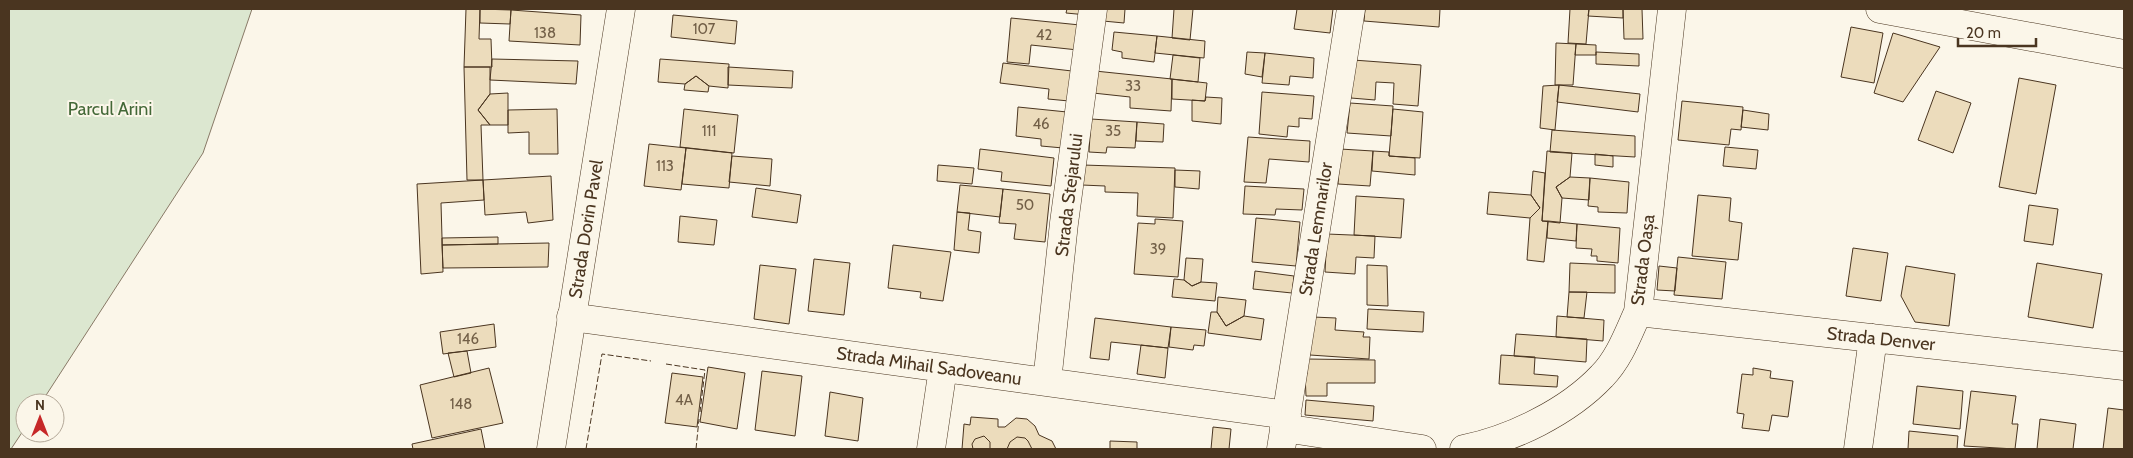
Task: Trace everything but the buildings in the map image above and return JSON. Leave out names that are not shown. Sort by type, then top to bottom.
[{"type":"street","name":"Strada Dorin Pavel","points":[[551,449],[621,9]]},
{"type":"street","name":"Strada Stejarului","points":[[1047,382],[1064,223],[1093,9]]},
{"type":"street","name":"Strada Lemnarilor","points":[[1284,431],[1351,9]]},
{"type":"street","name":"Strada Oașa","points":[[1464,449],[1488,444],[1515,433],[1580,395],[1603,375],[1624,344],[1638,312],[1672,9]]},
{"type":"street","points":[[1880,9],[2124,54]]},
{"type":"street","name":"Strada Denver","points":[[1638,312],[2124,366]]},
{"type":"street","name":"Strada Mihail Sadoveanu","points":[[571,317],[1047,382],[1284,431]]},
{"type":"street","points":[[1858,449],[1873,338]]},
{"type":"street","points":[[931,449],[943,368]]},
{"type":"street","points":[[1284,431],[1422,449]]},
{"type":"green space","name":"Parcul Arini","points":[[9,9],[252,9],[203,153],[47,393],[15,393],[15,443],[9,449]]},
{"type":"fence","points":[[586,449],[602,354],[651,361]]},
{"type":"fence","points":[[666,364],[705,370],[700,412]]},
{"type":"fence","points":[[696,449],[699,419]]}]
